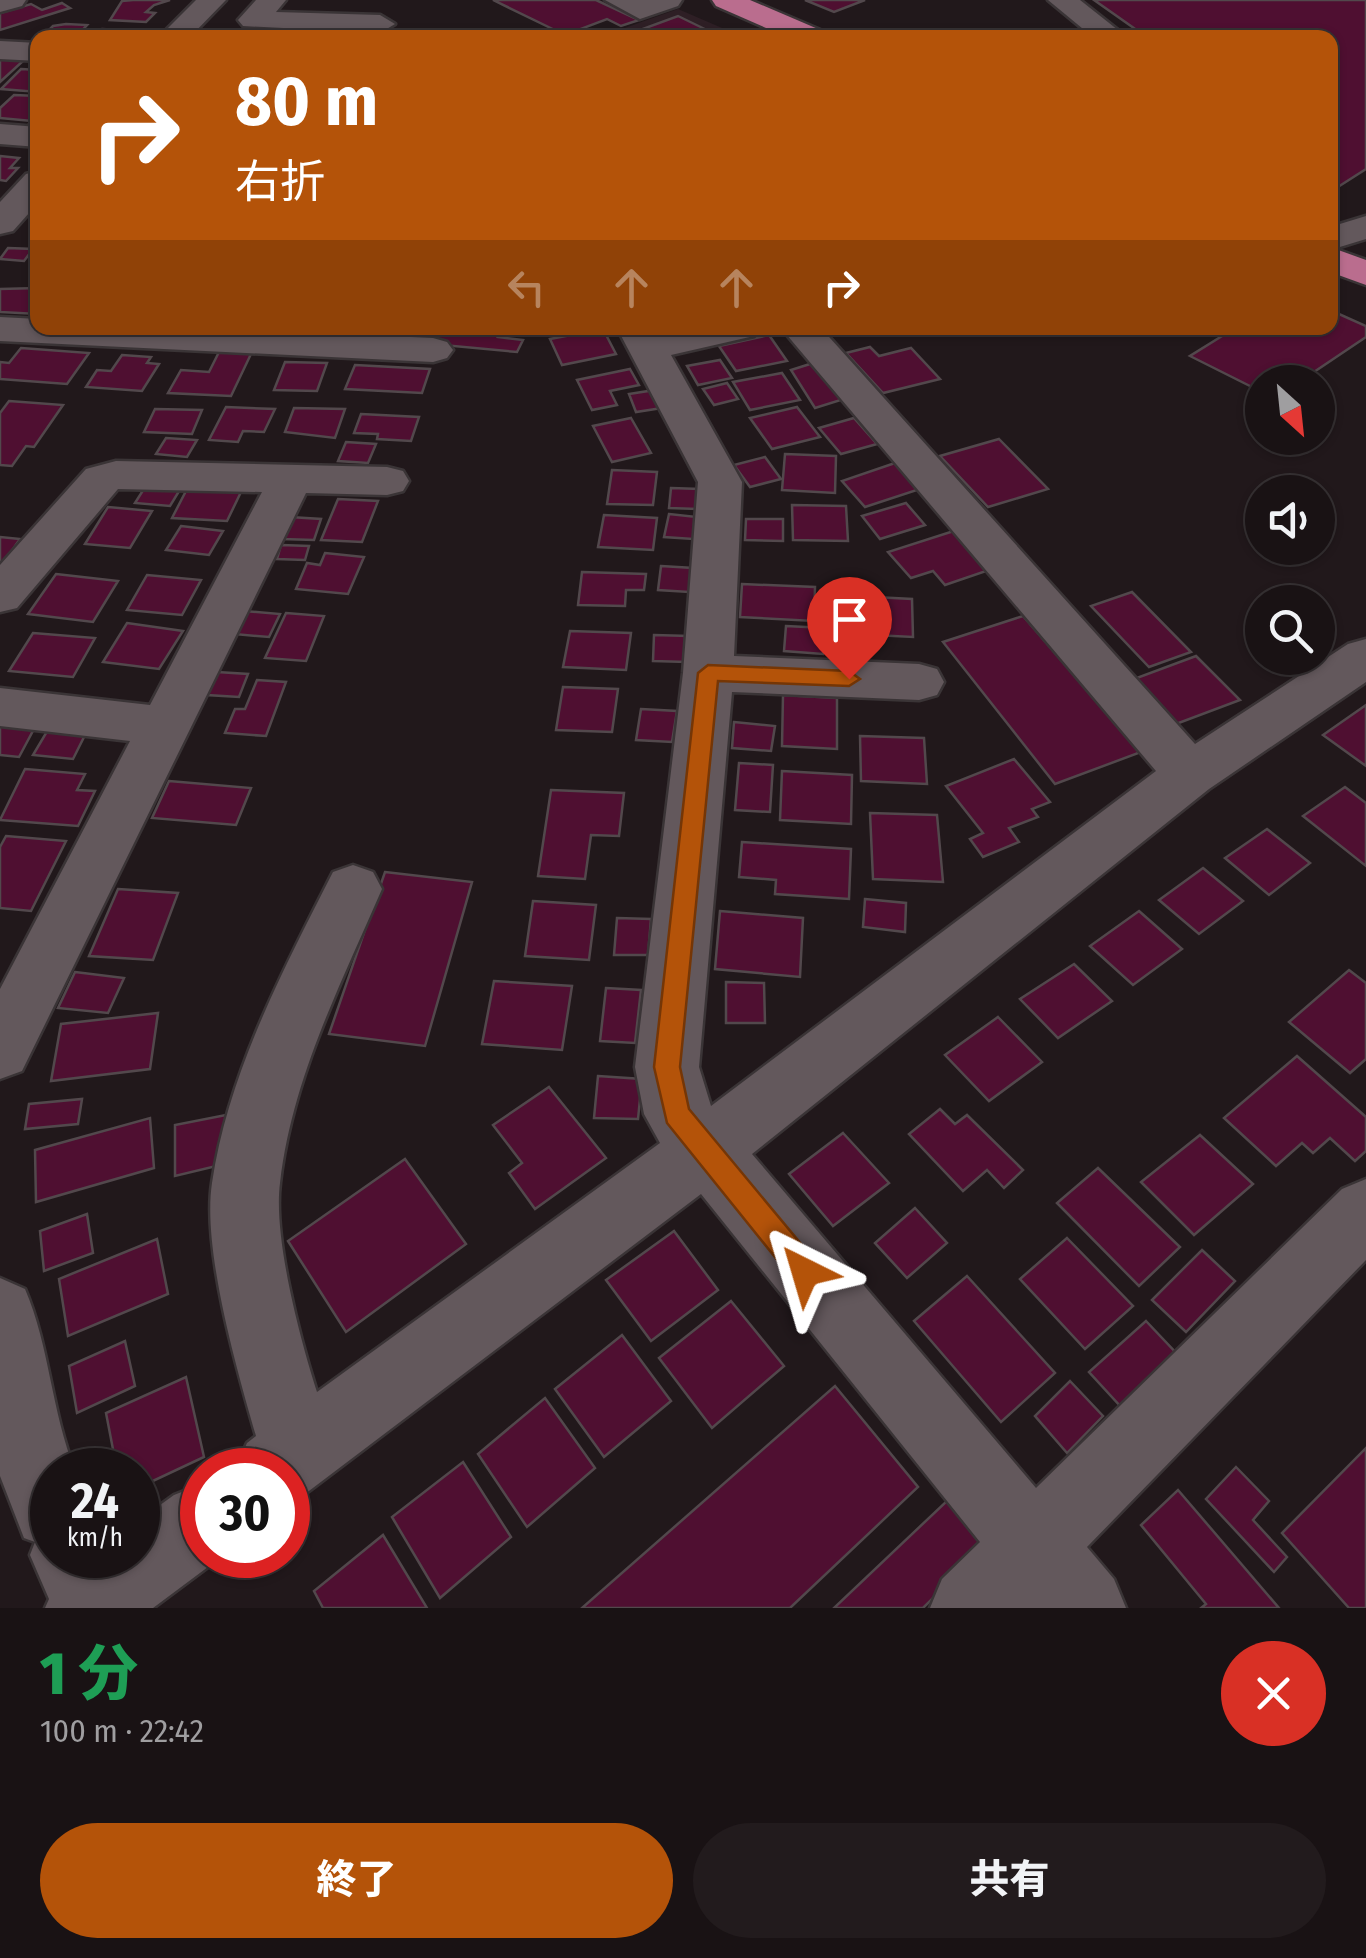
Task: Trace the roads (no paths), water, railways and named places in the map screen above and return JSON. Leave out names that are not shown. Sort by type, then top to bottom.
[{"type":"highway","points":[[726,0],[795,30]]},
{"type":"highway","points":[[1338,262],[1366,274]]},
{"type":"street","points":[[0,3],[12,0]]},
{"type":"street","points":[[181,30],[212,0]]},
{"type":"street","points":[[272,0],[253,20],[330,11],[380,24]]},
{"type":"street","points":[[618,0],[640,10],[668,0]]},
{"type":"street","points":[[1062,0],[1103,30]]},
{"type":"street","points":[[0,50],[30,52]]},
{"type":"street","points":[[0,134],[30,136]]},
{"type":"street","points":[[0,223],[30,190]]},
{"type":"street","points":[[0,223],[30,225]]},
{"type":"street","points":[[1338,237],[1366,227]]},
{"type":"street","points":[[0,328],[30,329]]},
{"type":"street","points":[[293,335],[377,337],[434,350]]},
{"type":"street","points":[[671,335],[642,338],[720,482],[708,673],[667,1067],[676,1114],[1084,1608]]},
{"type":"street","points":[[806,335],[1190,774]]},
{"type":"street","points":[[0,596],[102,479],[116,475],[386,481]]},
{"type":"street","points":[[0,1051],[15,988],[164,726],[290,480]]},
{"type":"street","points":[[304,1448],[704,1151],[1190,774],[1366,656]]},
{"type":"street","points":[[708,673],[920,682]]},
{"type":"street","points":[[0,706],[164,726]]},
{"type":"street","points":[[285,1448],[252,1267],[245,1186],[268,1081],[353,889]]},
{"type":"street","points":[[970,1608],[1366,1212]]},
{"type":"street","points":[[0,1314],[20,1428],[30,1454]]},
{"type":"street","points":[[83,1589],[180,1534]]}]
